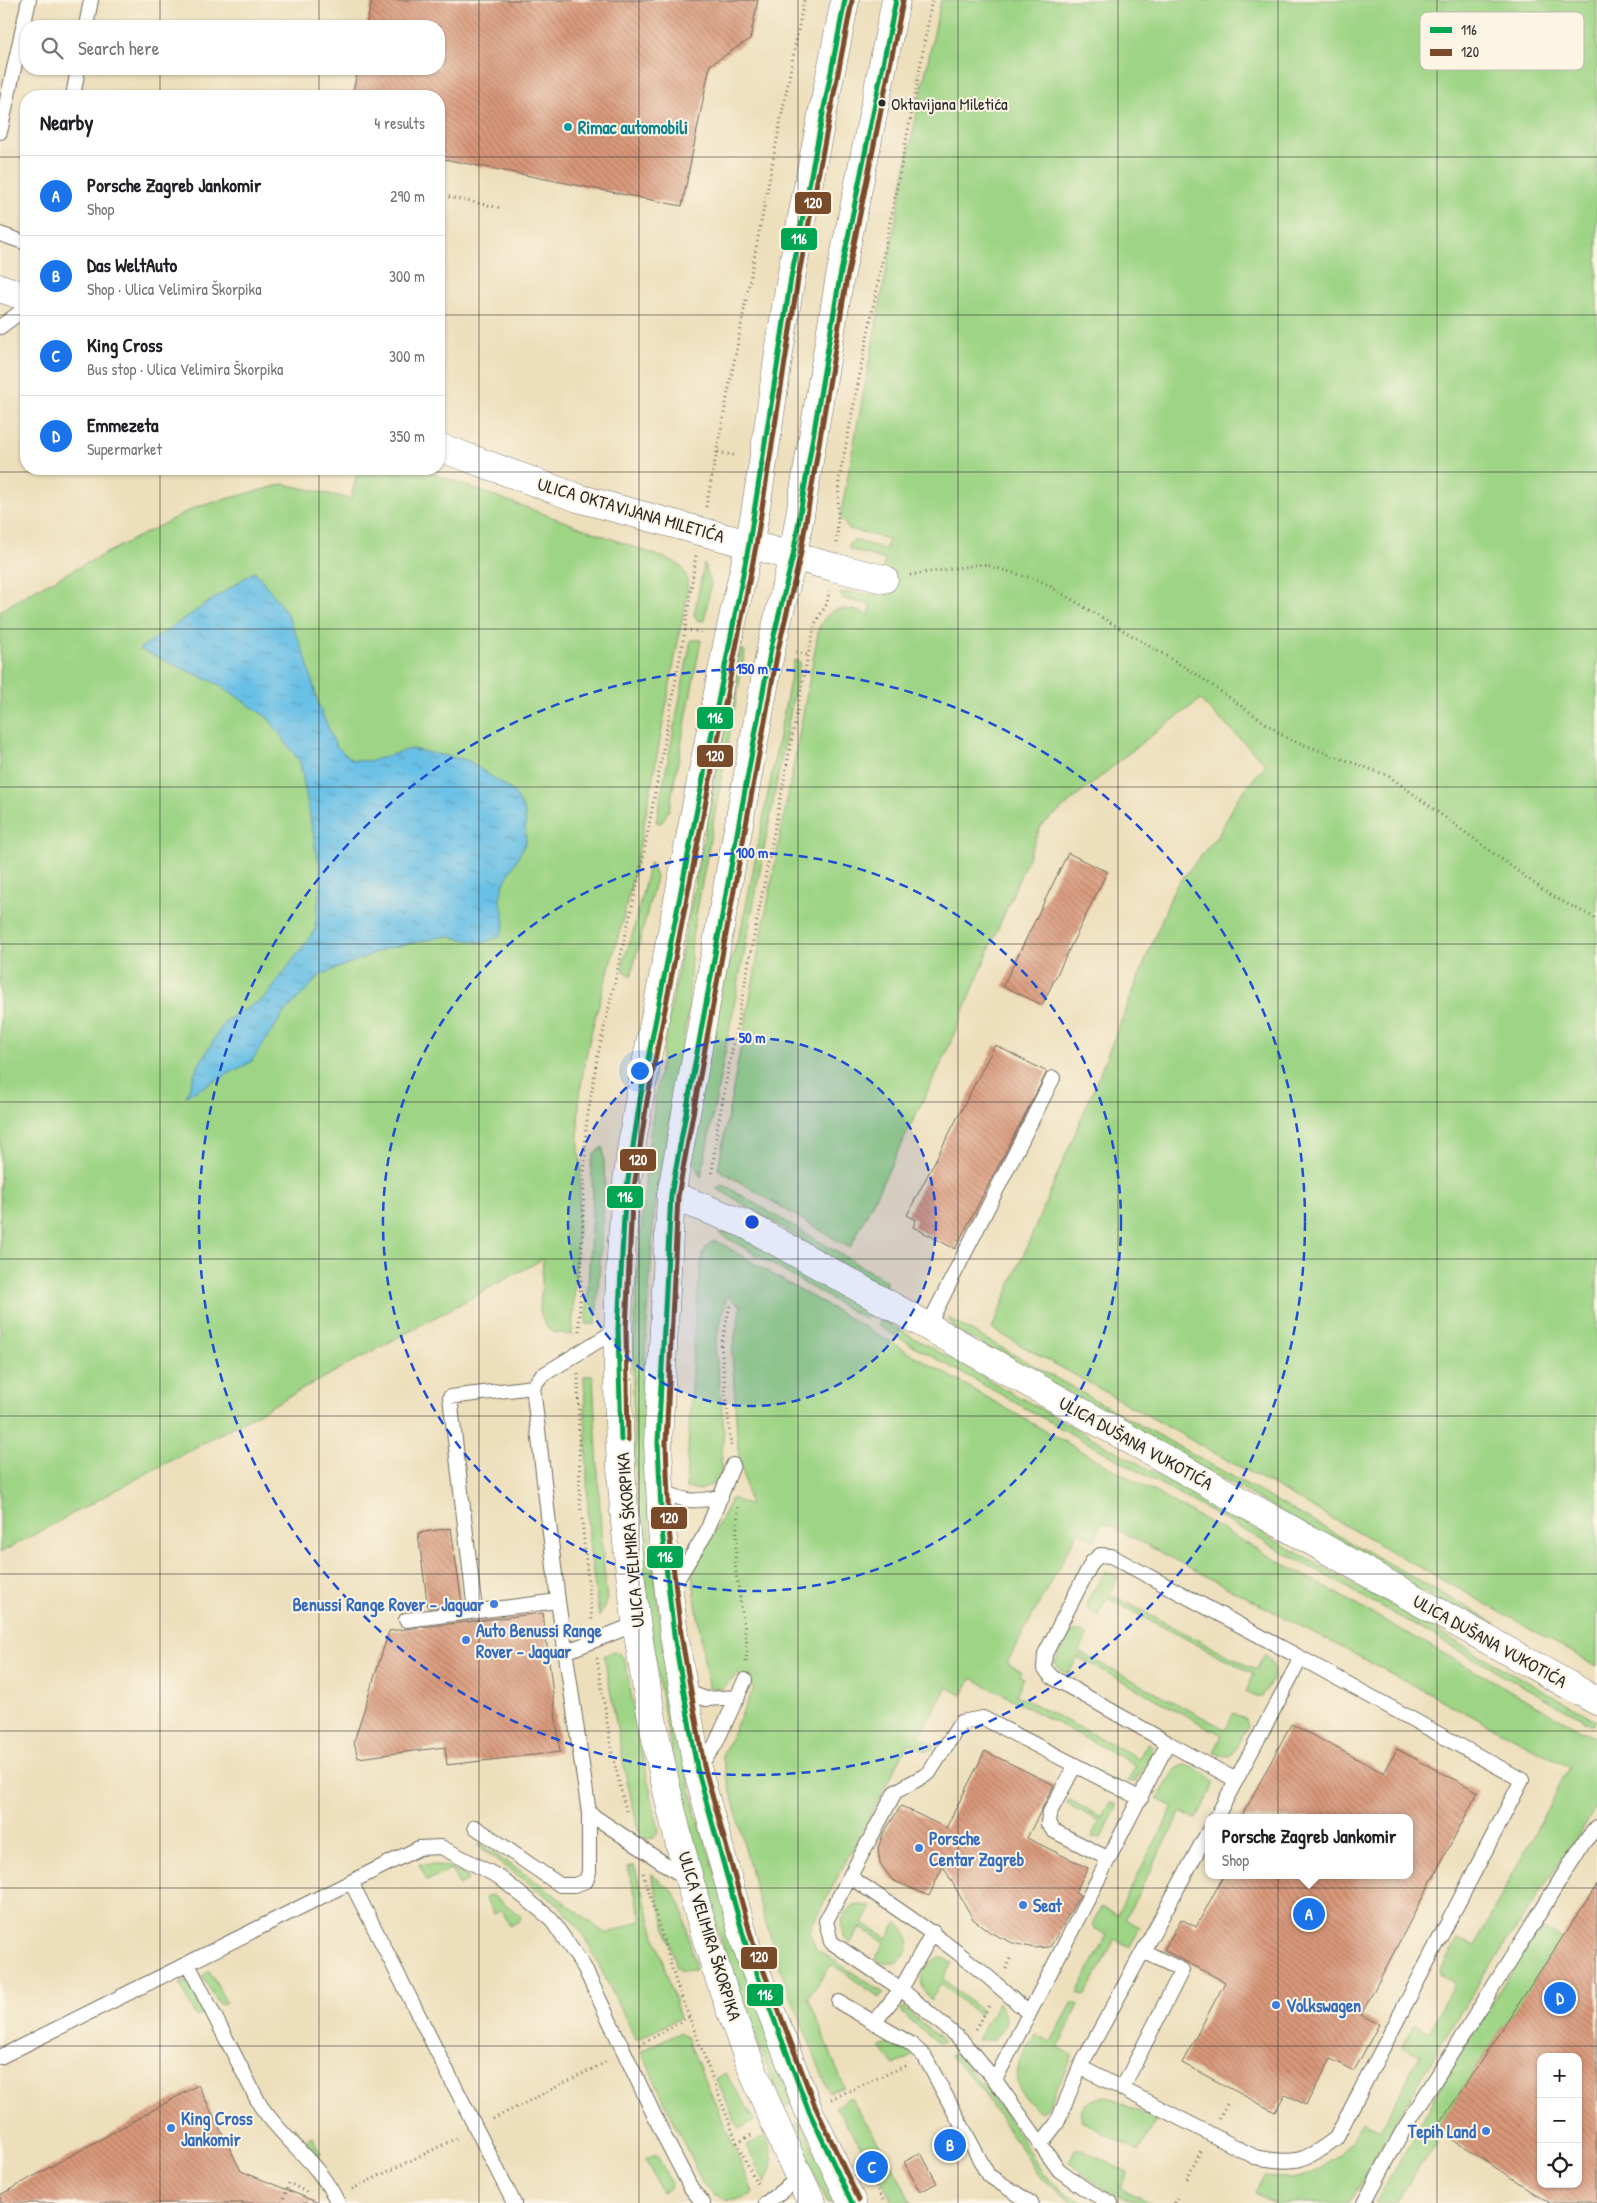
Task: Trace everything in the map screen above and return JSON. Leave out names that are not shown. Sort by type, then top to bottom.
[{"type":"main road","name":"ULICA VELIMIRA ŠKORPIKA","points":[[812,2203],[775,2124],[727,2001],[671,1805],[651,1714],[636,1624],[624,1503],[618,1329],[625,1200],[640,1100],[729,637],[749,544],[791,278],[845,0]]},
{"type":"main road","name":"ULICA VELIMIRA ŠKORPIKA","points":[[852,2203],[805,2100],[746,1945],[698,1768],[683,1690],[669,1592],[658,1443],[671,1195],[771,648],[793,556],[839,282],[896,0]]},
{"type":"main road","points":[[0,288],[20,295]]},
{"type":"main road","name":"ULICA OKTAVIJANA MILETIĆA","points":[[445,449],[578,498],[884,579]]},
{"type":"main road","name":"ULICA DUŠANA VUKOTIĆA","points":[[671,1195],[745,1224],[1597,1702]]},
{"type":"lane","points":[[24,20],[29,0]]},
{"type":"lane","points":[[87,20],[91,0]]},
{"type":"lane","points":[[0,132],[3,100],[20,35]]},
{"type":"lane","points":[[74,90],[77,75]]},
{"type":"lane","points":[[0,234],[20,241]]},
{"type":"lane","points":[[0,327],[20,312]]},
{"type":"lane","points":[[928,1326],[1053,1078]]},
{"type":"lane","points":[[476,1611],[450,1397],[532,1387],[541,1376],[618,1329]]},
{"type":"lane","points":[[475,1827],[560,1885],[574,1885],[586,1881],[589,1872],[589,1813],[558,1602],[532,1387]]},
{"type":"lane","points":[[669,1592],[706,1533],[733,1465]]},
{"type":"lane","points":[[661,1490],[681,1500],[694,1502],[721,1497]]},
{"type":"lane","points":[[1080,2067],[1255,2157],[1280,2162],[1312,2157],[1336,2138],[1522,1780],[1111,1556],[1100,1555],[1092,1562],[1068,1605],[1045,1654],[1044,1668],[1052,1677],[1236,1780]]},
{"type":"lane","points":[[406,1620],[558,1602]]},
{"type":"lane","points":[[565,1652],[636,1624]]},
{"type":"lane","points":[[1218,1814],[1301,1658]]},
{"type":"lane","points":[[698,1768],[715,1745],[745,1680]]},
{"type":"lane","points":[[683,1690],[706,1699],[738,1697]]},
{"type":"lane","points":[[1111,2203],[1085,2189],[1059,2170],[995,2080],[962,2041],[901,1988],[830,1942],[826,1921],[895,1792],[929,1773],[961,1722],[983,1718],[1141,1799]]},
{"type":"lane","points":[[995,2080],[1141,1799],[1168,1742]]},
{"type":"lane","points":[[1075,1766],[1049,1814],[1048,1824],[1054,1832],[1109,1859]]},
{"type":"lane","points":[[589,1813],[692,1882]]},
{"type":"lane","points":[[1364,2203],[1401,2134],[1584,1842],[1597,1827]]},
{"type":"lane","points":[[1040,2145],[1057,2123],[1080,2067],[1205,1837]]},
{"type":"lane","points":[[0,2057],[419,1848],[441,1848],[499,1877],[550,1918],[584,1967],[664,2136],[691,2188],[703,2203]]},
{"type":"lane","points":[[850,1877],[933,1932],[1000,1985],[1029,2014]]},
{"type":"lane","points":[[351,1882],[514,2203]]},
{"type":"lane","points":[[874,2023],[901,1988],[933,1932]]},
{"type":"lane","points":[[1122,2089],[1182,1970],[1143,1951]]},
{"type":"lane","points":[[188,1964],[260,2105],[274,2125],[317,2167],[338,2203]]},
{"type":"lane","points":[[839,2002],[911,2044],[925,2057],[988,2175],[1031,2203]]},
{"type":"lane","points":[[766,2203],[799,2178]]},
{"type":"path","points":[[708,497],[804,0]]},
{"type":"path","points":[[838,542],[839,480],[932,0]]},
{"type":"path","points":[[445,196],[501,208]]},
{"type":"path","points":[[718,452],[735,456]]},
{"type":"path","points":[[592,1624],[580,1500],[578,1353],[586,1127],[597,1059],[642,863],[685,630],[696,553]]},
{"type":"path","points":[[884,579],[983,564],[1041,581],[1196,674],[1288,739],[1389,776],[1550,894],[1597,919]]},
{"type":"path","points":[[712,1173],[722,1100],[808,655],[816,621],[826,604]]},
{"type":"path","points":[[685,630],[706,632]]},
{"type":"path","points":[[800,653],[808,655]]},
{"type":"path","points":[[598,1662],[612,1753],[628,1817]]},
{"type":"path","points":[[642,1870],[676,1982],[737,2143],[760,2190]]},
{"type":"path","points":[[971,2036],[995,1997]]},
{"type":"path","points":[[644,2042],[689,2017]]},
{"type":"path","points":[[825,2102],[925,2057]]},
{"type":"path","points":[[1214,2126],[1227,2104]]},
{"type":"path","points":[[737,2143],[754,2134]]},
{"type":"path","points":[[1187,2179],[1204,2145]]},
{"type":"path","points":[[282,2203],[289,2183],[311,2194]]},
{"type":"path","points":[[1174,2203],[1177,2198]]},
{"type":"green space","points":[[941,0],[1597,0],[1597,1666],[992,1329],[1092,1093],[1175,887],[1219,834],[1237,799],[1266,764],[1200,700],[1140,744],[1041,826],[944,1058],[850,1248],[718,1169],[819,628],[829,614],[840,609],[853,610],[869,615],[871,605],[844,599],[839,594],[853,592],[876,595],[885,560],[849,549],[849,544],[854,540],[886,549],[888,539],[849,529],[840,518],[909,150]]},
{"type":"green space","points":[[357,475],[437,475],[675,562],[681,567],[687,581],[688,588],[635,867],[584,1066],[579,1099],[578,1133],[581,1167],[572,1335],[553,1332],[546,1327],[540,1312],[543,1259],[0,1553],[0,611],[29,593],[196,507],[284,484],[351,499]]},
{"type":"green space","points":[[704,564],[711,583],[704,621],[697,620],[694,615]]},
{"type":"green space","points":[[691,640],[701,640],[669,810],[661,823],[656,822]]},
{"type":"green space","points":[[740,649],[745,651],[692,937],[688,1013],[654,1214],[644,1372],[648,1509],[666,1676],[696,1814],[792,2104],[783,2107],[717,1928],[699,1867],[674,1761],[654,1655],[647,1601],[637,1494],[633,1409],[637,1285],[651,1128],[666,1031]]},
{"type":"green space","points":[[794,660],[800,662],[701,1177],[689,1155],[722,988],[743,922]]},
{"type":"green space","points":[[650,862],[656,877],[631,976],[623,970],[624,959],[633,932]]},
{"type":"green space","points":[[603,1147],[605,1182],[596,1324],[586,1324],[593,1191],[591,1166],[594,1153]]},
{"type":"green space","points":[[724,1185],[886,1281],[885,1289],[716,1188]]},
{"type":"green space","points":[[734,1232],[871,1314],[865,1319],[719,1233]]},
{"type":"green space","points":[[711,1242],[719,1242],[1072,1446],[1597,1739],[1597,1807],[1459,2013],[1349,2203],[1277,2203],[1255,2192],[1264,2176],[1287,2178],[1300,2176],[1323,2167],[1333,2160],[1350,2142],[1363,2121],[1380,2130],[1420,2055],[1403,2046],[1413,2024],[1429,2032],[1455,1983],[1439,1974],[1458,1938],[1475,1946],[1569,1767],[1103,1522],[1094,1540],[1078,1531],[1007,1663],[1022,1672],[1020,1676],[1024,1678],[1016,1695],[1139,1758],[1148,1742],[1152,1746],[1153,1752],[1135,1782],[1128,1781],[1136,1765],[972,1678],[962,1695],[947,1687],[919,1736],[935,1745],[932,1749],[925,1751],[909,1742],[810,1929],[815,1948],[884,1993],[880,1998],[832,1964],[808,1997],[844,2087],[829,2092],[783,1976],[755,1888],[722,1756],[754,1688],[738,1674],[722,1689],[708,1687],[692,1574],[732,1498],[750,1506],[738,1450],[732,1352],[741,1306],[727,1296],[715,1345],[724,1428],[720,1481],[700,1490],[686,1488],[694,1333],[702,1254]]},
{"type":"green space","points":[[948,1318],[1497,1624],[1441,1601],[956,1330]]},
{"type":"green space","points":[[880,1319],[1596,1720],[1593,1725],[878,1326]]},
{"type":"green space","points":[[584,1376],[593,1376],[602,1547],[607,1601],[599,1617],[589,1543]]},
{"type":"green space","points":[[1105,1572],[1118,1577],[1110,1594],[1256,1670],[1265,1654],[1273,1665],[1274,1670],[1272,1680],[1262,1697],[1256,1697],[1246,1691],[1254,1674],[1107,1598],[1098,1615],[1087,1608],[1087,1601]]},
{"type":"green space","points":[[1071,1631],[1078,1631],[1087,1635],[1079,1652],[1225,1729],[1234,1713],[1246,1720],[1248,1726],[1231,1756],[1224,1757],[1214,1752],[1222,1735],[1078,1657],[1068,1674],[1057,1668],[1055,1662]]},
{"type":"green space","points":[[613,1651],[619,1653],[625,1660],[641,1749],[659,1831],[654,1838],[645,1839],[639,1833],[625,1772],[604,1656]]},
{"type":"green space","points":[[1184,1765],[1193,1767],[1208,1775],[1214,1781],[1212,1791],[1196,1819],[1181,1812],[1125,1919],[1140,1927],[1130,1947],[1115,1939],[1085,1996],[1077,1993],[1107,1935],[1092,1927],[1101,1907],[1117,1915],[1173,1807],[1157,1799],[1176,1769]]},
{"type":"green space","points":[[1069,1800],[1102,1817],[1110,1802],[1116,1804],[1116,1809],[1101,1838],[1092,1837],[1100,1821],[1067,1804]]},
{"type":"green space","points":[[479,1844],[539,1883],[606,1934],[642,1920],[628,1867],[634,1865],[680,2018],[636,2040],[584,1935],[561,1907],[478,1846]]},
{"type":"green space","points":[[419,1864],[447,1866],[467,1877],[467,1881],[459,1885],[451,1869],[427,1881]]},
{"type":"green space","points":[[651,1874],[673,1891],[682,1908],[696,1970],[683,1971],[677,1968]]},
{"type":"green space","points":[[492,1895],[519,1914],[521,1917],[519,1921],[510,1926],[502,1910],[494,1914],[485,1898]]},
{"type":"green space","points":[[856,1904],[872,1907],[863,1923],[887,1938],[897,1922],[904,1930],[908,1939],[908,1947],[900,1960],[893,1963],[884,1963],[875,1959],[885,1942],[860,1928],[850,1944],[846,1939],[842,1928],[843,1917]]},
{"type":"green space","points":[[1546,1928],[1562,1939],[1436,2129],[1435,2144],[1395,2203],[1376,2203],[1450,2071],[1522,1955],[1539,1930]]},
{"type":"green space","points":[[943,1958],[952,1963],[943,1979],[981,2011],[979,2015],[941,1984],[931,2000],[926,1994],[922,1984],[925,1969],[934,1959]]},
{"type":"green space","points":[[209,1970],[226,2002],[220,2005],[203,1978]]},
{"type":"green space","points":[[189,1982],[203,2014],[196,2017],[180,1984]]},
{"type":"green space","points":[[998,2002],[1006,2017],[1005,2026],[993,2040],[977,2040]]},
{"type":"green space","points":[[1073,2002],[1079,2005],[1058,2047],[1073,2055],[1046,2109],[1041,2112],[1031,2105],[1019,2088],[1016,2075],[1018,2065],[1035,2034],[1051,2042]]},
{"type":"green space","points":[[904,2008],[944,2042],[939,2044],[900,2011]]},
{"type":"green space","points":[[679,2032],[687,2038],[753,2192],[751,2195],[737,2199],[725,2199],[709,2190],[703,2184],[641,2051]]},
{"type":"green space","points":[[890,2044],[901,2045],[914,2055],[894,2065],[880,2047]]},
{"type":"green space","points":[[956,2053],[1012,2124],[1043,2174],[1064,2192],[1084,2203],[1073,2203],[1040,2177],[978,2085],[950,2056]]},
{"type":"green space","points":[[725,2073],[755,2120],[739,2129],[716,2079]]},
{"type":"green space","points":[[1106,2096],[1156,2120],[1139,2152],[1082,2121],[1080,2112],[1085,2105],[1095,2099]]},
{"type":"green space","points":[[850,2097],[892,2164],[911,2203],[894,2203],[860,2144],[835,2107]]},
{"type":"green space","points":[[797,2123],[802,2124],[838,2203],[828,2203],[793,2127]]},
{"type":"green space","points":[[294,2126],[302,2142],[313,2137],[321,2153],[316,2154],[291,2135],[290,2130]]},
{"type":"green space","points":[[765,2136],[772,2155],[772,2165],[765,2184],[747,2146]]},
{"type":"green space","points":[[1075,2149],[1082,2149],[1128,2172],[1120,2188],[1150,2203],[1139,2202],[1117,2195],[1086,2176],[1069,2162]]},
{"type":"green space","points":[[657,2155],[671,2184],[670,2188],[662,2192],[645,2159]]},
{"type":"water","points":[[255,571],[285,610],[305,655],[319,706],[336,746],[352,760],[371,761],[410,749],[467,760],[514,792],[525,812],[526,842],[503,885],[500,899],[505,922],[501,936],[483,943],[446,936],[385,949],[321,975],[284,1013],[251,1062],[186,1096],[197,1068],[225,1021],[266,997],[315,930],[321,877],[300,762],[268,718],[220,685],[139,649]]},
{"type":"building","name":"Rimac automobili","points":[[372,0],[758,0],[750,39],[710,65],[682,206],[445,159],[445,90],[353,90],[357,75],[445,75],[445,20],[367,20]]},
{"type":"building","points":[[1068,853],[1107,872],[1042,1005],[1003,986]]},
{"type":"building","points":[[995,1045],[1047,1072],[955,1249],[913,1227],[916,1220],[907,1215]]},
{"type":"building","points":[[451,1528],[462,1604],[428,1608],[418,1533]]},
{"type":"building","points":[[543,1613],[560,1752],[447,1765],[445,1747],[358,1758],[354,1741],[389,1631]]},
{"type":"building","points":[[1291,1724],[1384,1773],[1397,1749],[1478,1792],[1361,2015],[1379,2024],[1354,2071],[1331,2059],[1306,2105],[1285,2094],[1275,2112],[1182,2063],[1225,1982],[1164,1950],[1181,1919],[1196,1927],[1222,1879],[1413,1879],[1413,1814],[1243,1814]]},
{"type":"building","points":[[985,1751],[1054,1785],[1027,1838],[1088,1868],[1075,1893],[1080,1895],[1050,1947],[1034,1948],[1013,1943],[991,1933],[973,1919],[943,1866],[929,1896],[892,1880],[880,1863],[878,1848],[883,1834],[901,1806],[946,1828]]},
{"type":"building","points":[[1597,1885],[1597,2203],[1550,2203],[1436,2129]]},
{"type":"building","name":"King Cross Jankomir","points":[[198,2085],[241,2171],[319,2203],[0,2203],[0,2195]]},
{"type":"building","points":[[921,2153],[937,2183],[920,2192],[904,2162]]},
{"type":"transit line","name":"116","points":[[621,1440],[618,1329],[625,1200],[640,1100],[749,544],[791,278],[845,0]]},
{"type":"transit line","name":"116","points":[[852,2203],[808,2109],[746,1945],[697,1768],[674,1635],[662,1531],[658,1443],[671,1195],[771,648],[793,556],[839,282],[896,0]]},
{"type":"transit line","name":"120","points":[[628,1440],[626,1329],[632,1201],[647,1101],[756,546],[798,279],[852,1]]},
{"type":"transit line","name":"120","points":[[859,2200],[815,2106],[753,1943],[704,1766],[681,1634],[669,1530],[666,1443],[678,1196],[778,650],[800,557],[846,283],[903,1]]},
{"type":"place","name":"Oktavijana Miletića","points":[[882,103]]},
{"type":"place","name":"Rimac automobili","points":[[568,127]]},
{"type":"place","name":"Benussi Range Rover - Jaguar","points":[[494,1604]]},
{"type":"place","name":"Auto Benussi Range Rover - Jaguar","points":[[466,1640]]},
{"type":"place","name":"Porsche Centar Zagreb","points":[[919,1848]]},
{"type":"place","name":"Seat","points":[[1023,1905]]},
{"type":"place","name":"Porsche Zagreb Jankomir","points":[[1309,1914]]},
{"type":"place","name":"Emmezeta","points":[[1560,1998]]},
{"type":"place","name":"Volkswagen","points":[[1276,2005]]},
{"type":"place","name":"King Cross Jankomir","points":[[171,2128]]},
{"type":"place","name":"Tepih Land","points":[[1486,2131]]},
{"type":"place","name":"Das WeltAuto","points":[[950,2145]]},
{"type":"place","name":"King Cross","points":[[872,2167]]}]
